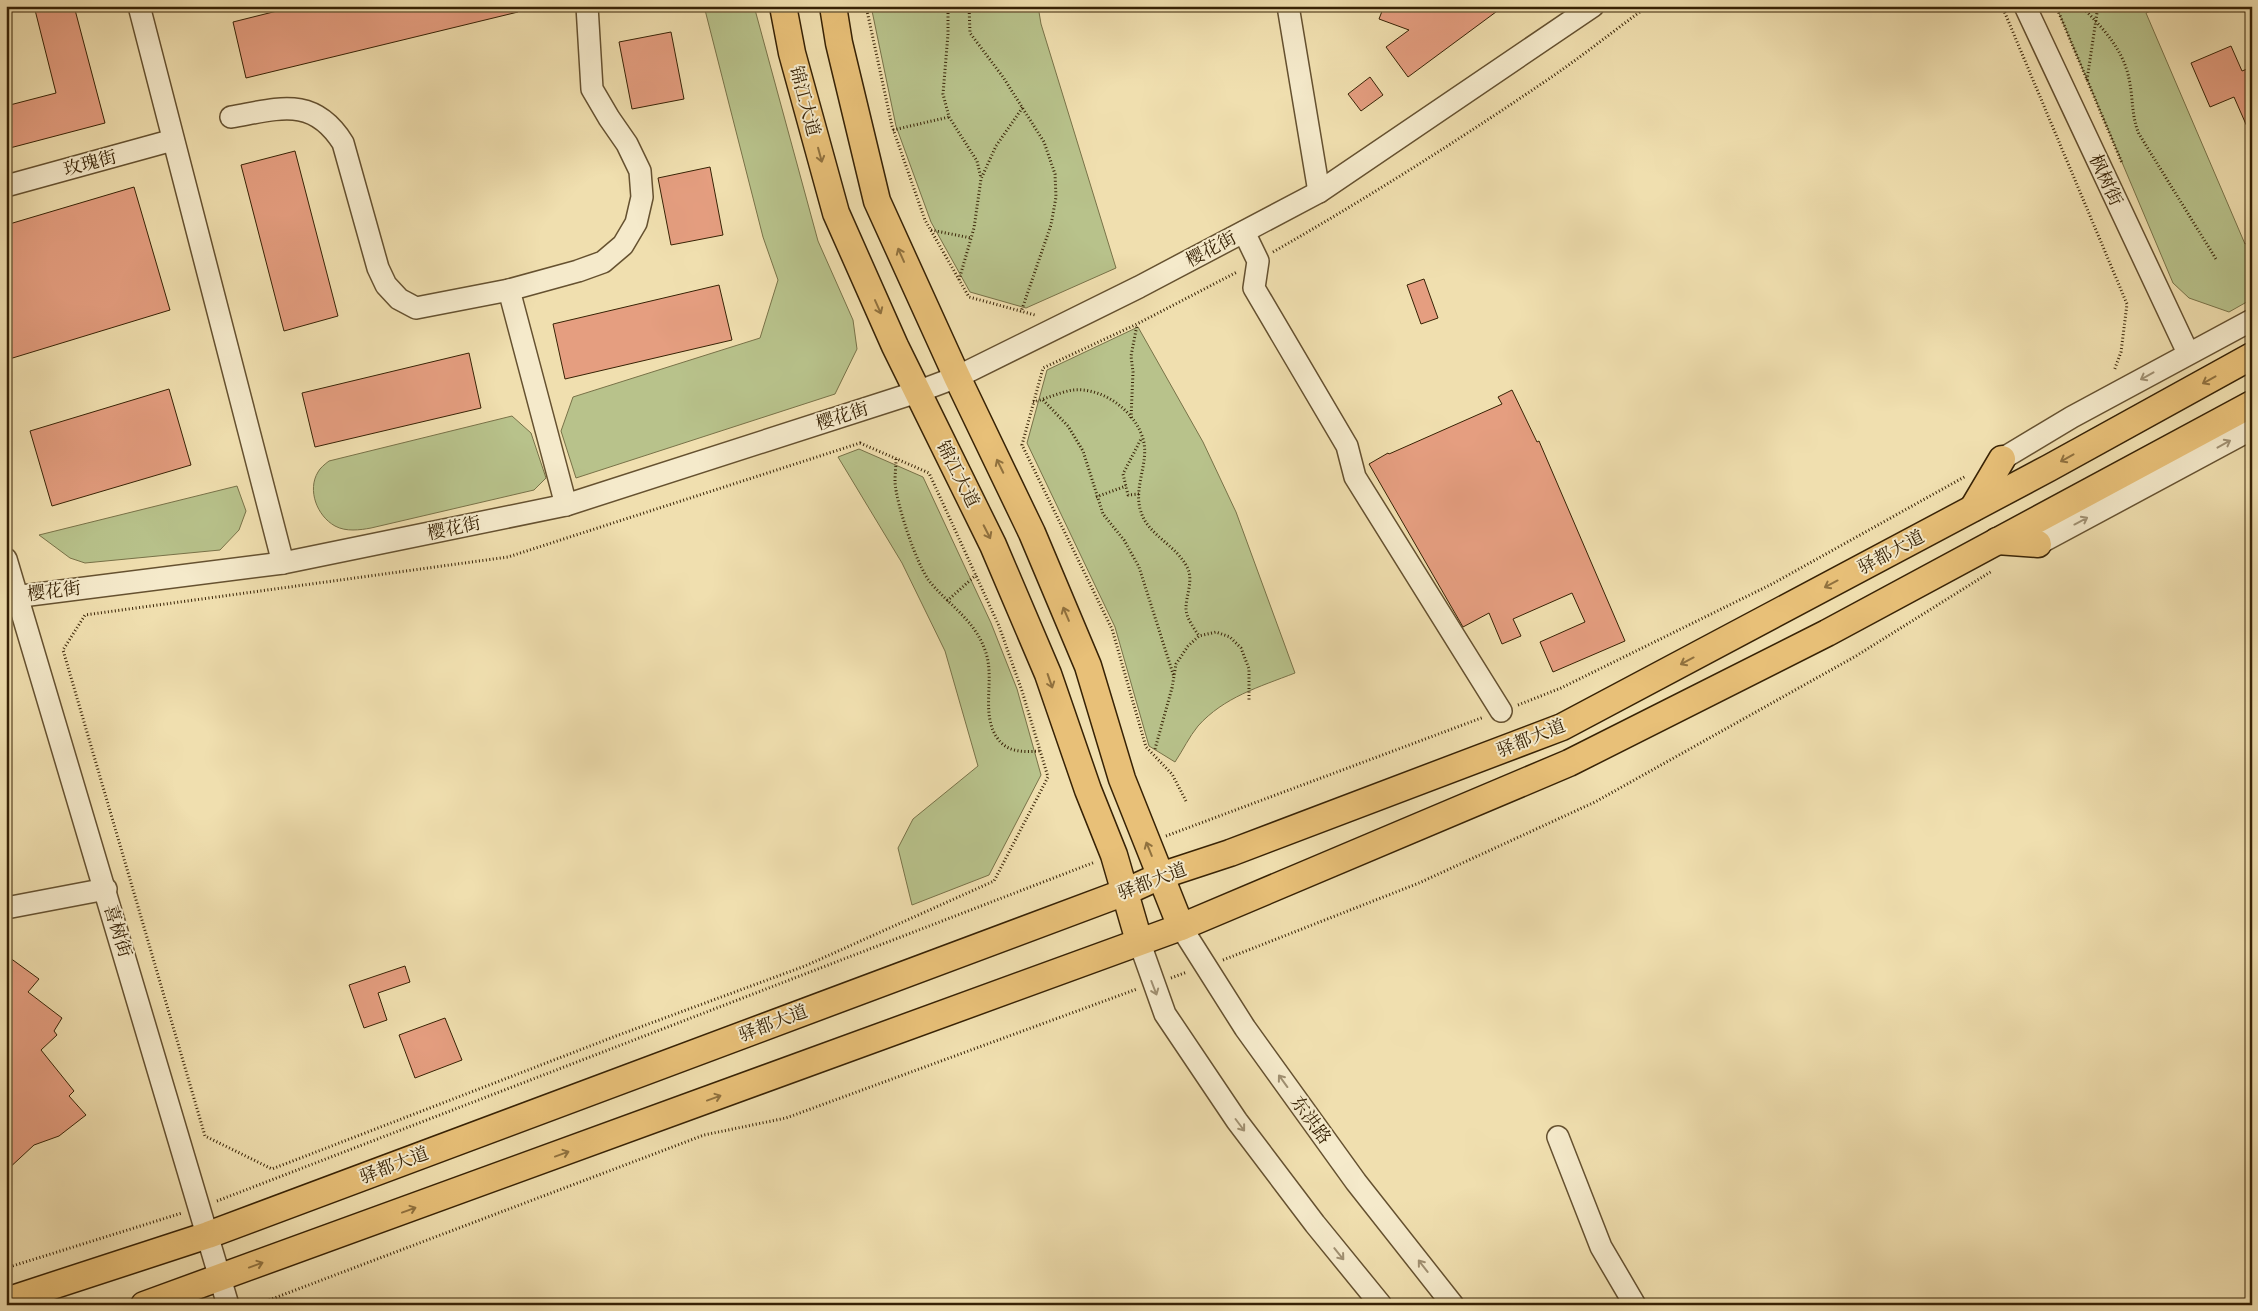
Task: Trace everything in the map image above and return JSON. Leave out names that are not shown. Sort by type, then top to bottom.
[{"type":"main road","name":"锦江大道","points":[[784,6],[792,53],[836,213],[917,392],[1001,562],[1048,674],[1088,790],[1114,855],[1139,942]]},
{"type":"main road","points":[[833,6],[839,43],[877,200],[957,377],[1032,533],[1088,666],[1122,780],[1181,927]]},
{"type":"main road","name":"驿都大道","points":[[6,1301],[208,1235],[1125,892],[1160,876],[1230,853],[1562,727],[1973,508],[2252,356]]},
{"type":"main road","name":"驿都大道","points":[[144,1305],[1181,927],[1569,763],[1827,633],[2252,404]]},
{"type":"main road","points":[[1973,508],[2002,458]]},
{"type":"main road","points":[[1997,541],[2038,544]]},
{"type":"street","points":[[139,6],[283,563]]},
{"type":"street","points":[[231,117],[286,107],[303,109],[320,116],[334,128],[343,143],[378,268],[386,285],[399,299],[416,308],[509,290],[578,271],[602,262],[623,245],[636,223],[642,197],[640,171],[627,144],[592,89],[587,6]]},
{"type":"street","points":[[1288,6],[1319,192]]},
{"type":"street","name":"樱花街","points":[[12,597],[283,563],[566,505],[917,392],[957,377],[1139,287],[1319,192],[1593,6]]},
{"type":"street","name":"枫树街","points":[[2025,6],[2188,353]]},
{"type":"street","name":"玫瑰街","points":[[6,186],[174,140]]},
{"type":"street","points":[[1244,232],[1258,261],[1254,288],[1347,446],[1355,477],[1501,711]]},
{"type":"street","points":[[509,290],[566,505]]},
{"type":"street","points":[[2002,458],[2072,417],[2252,320]]},
{"type":"street","points":[[2038,544],[2252,429]]},
{"type":"street","name":"喜树街","points":[[6,559],[12,597],[106,889],[228,1305]]},
{"type":"street","points":[[6,908],[106,889]]},
{"type":"street","name":"东洪路","points":[[1181,927],[1245,1028],[1356,1182],[1453,1305]]},
{"type":"street","points":[[1139,942],[1165,1014],[1236,1121],[1315,1224],[1381,1305]]},
{"type":"street","points":[[1558,1137],[1601,1247],[1635,1305]]},
{"type":"path","points":[[866,6],[875,58],[893,130],[925,220],[959,280],[969,296],[1033,316],[1042,312]]},
{"type":"path","points":[[948,6],[948,34],[943,94],[949,117],[977,161],[981,179]]},
{"type":"path","points":[[969,6],[970,33],[1023,107],[1044,142],[1055,174],[1056,197],[1051,225],[1021,312]]},
{"type":"path","points":[[1186,800],[1172,774],[1146,747],[1112,629],[1022,445],[1043,368],[1137,324],[1258,261],[1372,195],[1555,75],[1648,6]]},
{"type":"path","points":[[2002,6],[2127,304],[2121,352],[2113,375]]},
{"type":"path","points":[[2056,6],[2122,163]]},
{"type":"path","points":[[2081,6],[2111,39],[2127,67],[2134,124],[2216,259]]},
{"type":"path","points":[[2087,80],[2098,6]]},
{"type":"path","points":[[959,280],[971,238],[981,179],[996,146],[1023,107]]},
{"type":"path","points":[[893,130],[949,117]]},
{"type":"path","points":[[931,230],[971,238]]},
{"type":"path","points":[[1131,418],[1133,372],[1131,356],[1137,324]]},
{"type":"path","points":[[1033,402],[1073,390],[1093,392],[1109,399],[1124,409],[1131,418],[1144,444],[1139,494],[1140,512],[1151,529],[1176,552],[1188,568],[1190,584],[1186,610],[1199,636]]},
{"type":"path","points":[[1043,400],[1068,426],[1083,451],[1096,497],[1103,514],[1124,540],[1139,567],[1174,677]]},
{"type":"path","points":[[1139,494],[1128,496],[1123,474],[1142,438]]},
{"type":"path","points":[[860,443],[896,459],[929,473],[999,626],[1048,777],[994,881],[805,966],[607,1039],[272,1169],[205,1136],[64,650],[85,615],[508,557],[860,443]]},
{"type":"path","points":[[896,459],[895,484],[913,549],[928,580],[974,626],[986,654],[989,677],[988,706],[992,727],[999,740],[1013,750],[1040,751]]},
{"type":"path","points":[[1146,843],[1561,688],[1772,584],[1968,475]]},
{"type":"path","points":[[1096,497],[1126,486]]},
{"type":"path","points":[[947,601],[976,575]]},
{"type":"path","points":[[1155,749],[1176,664],[1188,646],[1199,636],[1216,632],[1230,637],[1241,648],[1249,669],[1249,702]]},
{"type":"path","points":[[6,1268],[200,1208],[1114,855]]},
{"type":"green space","points":[[704,6],[754,6],[818,241],[853,320],[857,349],[835,394],[576,478],[561,431],[573,397],[760,338],[778,280],[763,237]]},
{"type":"green space","points":[[871,6],[1038,6],[1041,24],[1116,268],[1026,308],[970,292],[931,222],[896,126]]},
{"type":"green space","points":[[2056,6],[2161,6],[2146,13],[2245,244],[2252,240],[2252,299],[2229,312],[2189,298],[2173,283]]},
{"type":"green space","points":[[1138,327],[1203,442],[1236,512],[1295,673],[1255,688],[1219,707],[1198,726],[1175,762],[1149,746],[1115,627],[1027,443],[1047,370]]},
{"type":"green space","points":[[512,416],[531,433],[546,478],[534,490],[358,530],[348,530],[335,526],[323,516],[319,509],[313,487],[318,472],[329,461]]},
{"type":"green space","points":[[859,449],[923,477],[991,623],[1017,689],[1041,775],[989,875],[912,905],[898,848],[913,819],[978,766],[945,651],[902,563],[838,457]]},
{"type":"green space","points":[[237,486],[246,511],[239,530],[220,550],[85,563],[70,558],[39,535]]},
{"type":"building","points":[[34,6],[74,6],[105,123],[6,149],[6,106],[56,93]]},
{"type":"building","points":[[297,6],[517,6],[518,12],[246,78],[233,22]]},
{"type":"building","points":[[1384,6],[1504,6],[1408,77],[1386,47],[1409,30],[1379,19]]},
{"type":"building","points":[[671,32],[684,99],[632,109],[619,42]]},
{"type":"building","points":[[2231,46],[2242,71],[2252,67],[2252,138],[2234,97],[2210,107],[2191,63]]},
{"type":"building","points":[[1370,77],[1383,95],[1361,111],[1348,94]]},
{"type":"building","points":[[295,151],[338,316],[284,331],[241,165]]},
{"type":"building","points":[[710,167],[723,235],[671,245],[658,178]]},
{"type":"building","points":[[134,187],[170,310],[6,360],[6,225]]},
{"type":"building","points":[[1424,279],[1438,318],[1421,324],[1407,285]]},
{"type":"building","points":[[719,285],[732,340],[565,379],[553,324]]},
{"type":"building","points":[[469,353],[481,408],[315,447],[302,393]]},
{"type":"building","points":[[169,389],[191,465],[52,506],[30,431]]},
{"type":"building","points":[[1512,390],[1537,442],[1539,441],[1625,641],[1553,672],[1540,642],[1585,622],[1572,593],[1513,619],[1521,636],[1502,644],[1489,613],[1463,627],[1369,464],[1388,453],[1502,404],[1498,397]]},
{"type":"building","points":[[6,955],[39,979],[28,992],[62,1018],[54,1031],[57,1035],[41,1050],[74,1091],[69,1096],[86,1115],[59,1136],[34,1145],[6,1171]]},
{"type":"building","points":[[405,966],[410,982],[378,993],[387,1020],[364,1028],[349,985]]},
{"type":"building","points":[[445,1018],[462,1060],[415,1078],[399,1035]]}]
